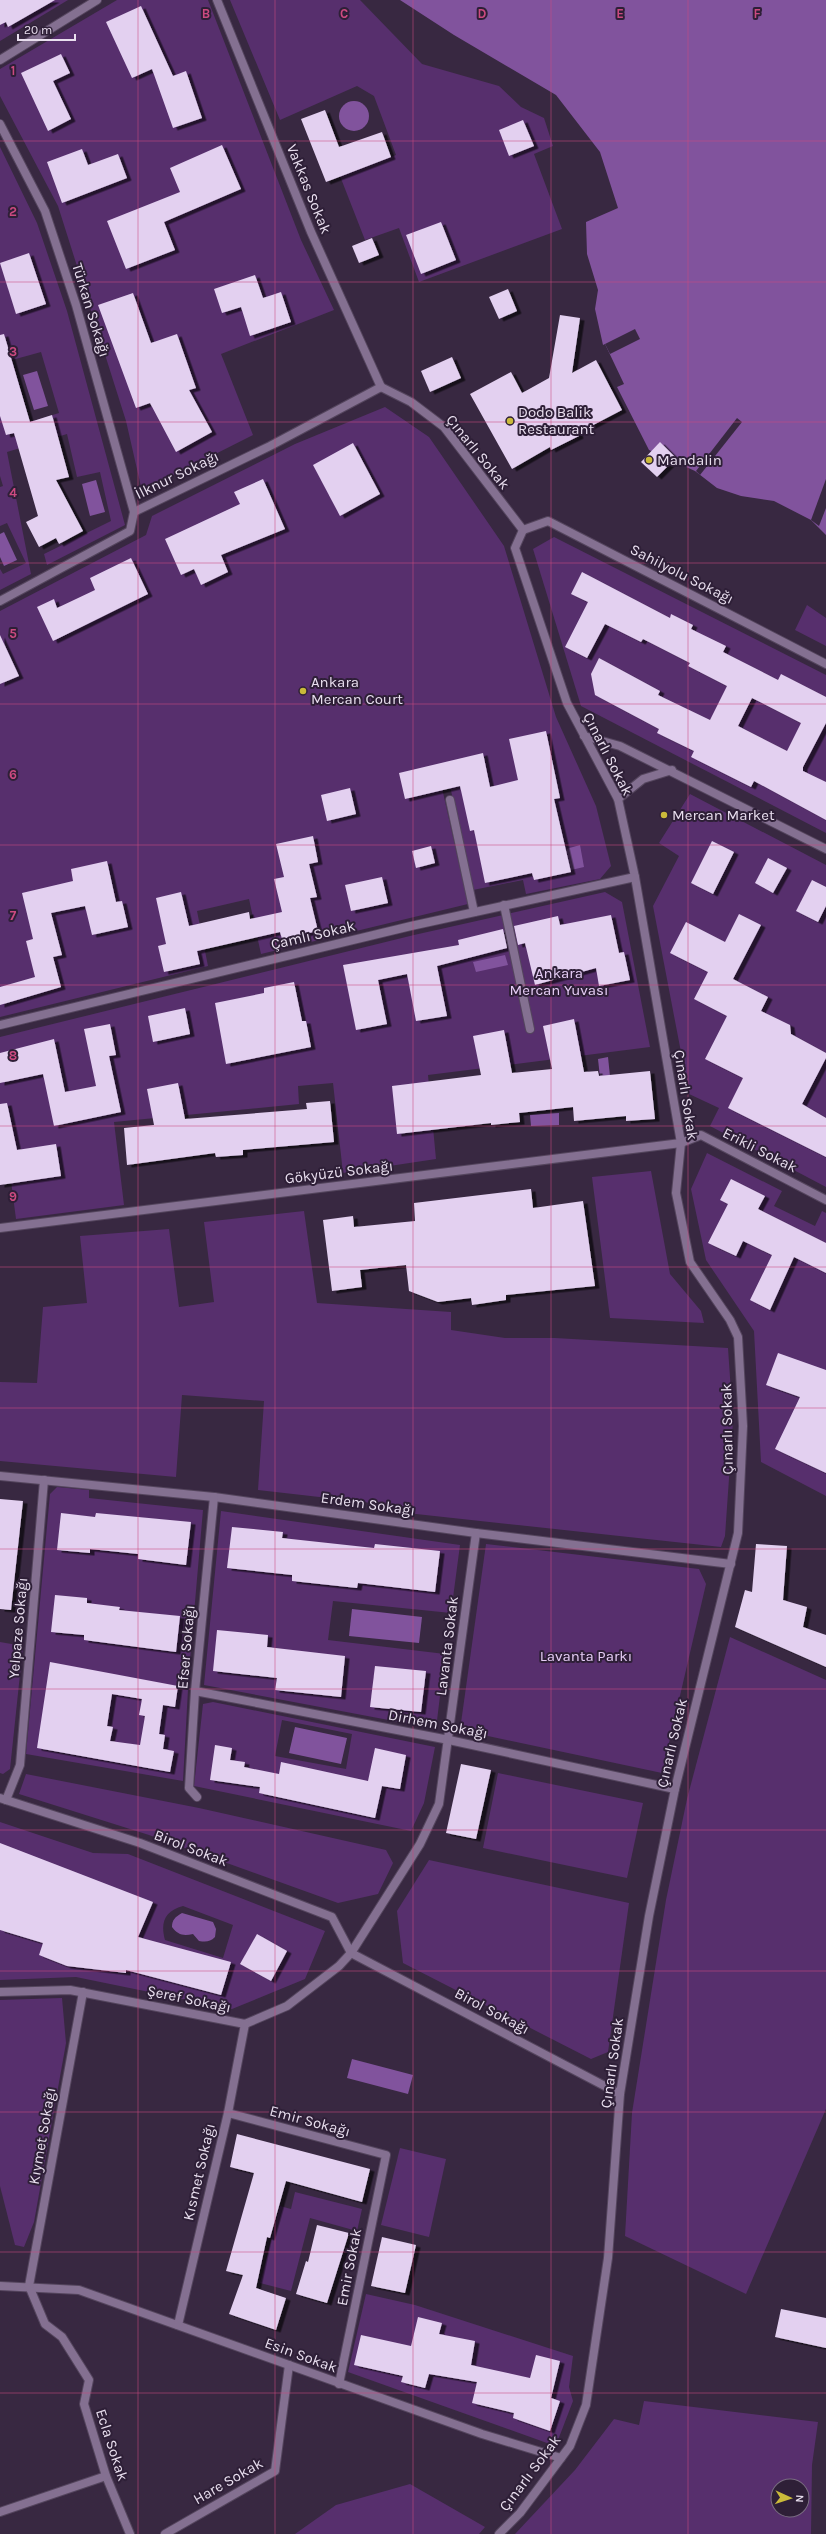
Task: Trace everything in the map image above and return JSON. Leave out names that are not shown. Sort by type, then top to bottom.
[{"type":"street","points":[[0,60],[97,0]]},
{"type":"street","name":"Vakkas Sokak","points":[[217,0],[311,232],[380,387]]},
{"type":"street","name":"Türkan Sokağı","points":[[0,124],[45,211],[76,305],[134,512]]},
{"type":"street","name":"İlknur Sokağı","points":[[0,601],[130,531],[134,512],[270,446],[380,387]]},
{"type":"street","name":"Çınarlı Sokak","points":[[380,387],[411,402],[444,427],[523,530],[515,548],[567,703],[618,799],[634,877],[681,1144],[676,1193],[690,1262],[730,1320],[738,1337],[743,1426],[738,1533],[675,1789],[649,1916],[620,2094],[608,2258],[586,2405],[570,2446],[520,2513],[500,2534]]},
{"type":"street","name":"Sahilyolu Sokağı","points":[[523,530],[548,521],[826,664]]},
{"type":"street","points":[[584,736],[620,746],[672,770],[826,849]]},
{"type":"street","points":[[618,799],[643,778],[672,770]]},
{"type":"street","points":[[450,800],[474,912]]},
{"type":"street","name":"Çamlı Sokak","points":[[0,1024],[504,905],[634,877]]},
{"type":"street","points":[[504,905],[530,1029]]},
{"type":"street","name":"Erikli Sokak","points":[[681,1144],[701,1135],[826,1200]]},
{"type":"street","name":"Gökyüzü Sokağı","points":[[0,1228],[681,1144]]},
{"type":"street","name":"Erdem Sokağı","points":[[0,1476],[214,1497],[476,1533],[731,1564]]},
{"type":"street","name":"Yelpaze Sokağı","points":[[3,1799],[20,1765],[44,1480]]},
{"type":"street","name":"Efser Sokağı","points":[[197,1797],[189,1788],[195,1690],[214,1497]]},
{"type":"street","name":"Lavanta Sokak","points":[[351,1953],[420,1844],[439,1804],[449,1740],[476,1533]]},
{"type":"street","name":"Dirhem Sokağı","points":[[195,1690],[449,1740],[675,1789]]},
{"type":"street","name":"Birol Sokak","points":[[3,1799],[140,1843],[332,1917],[351,1953]]},
{"type":"street","name":"Şeref Sokağı","points":[[0,1992],[70,1990],[245,2024],[287,2006],[339,1966],[351,1953]]},
{"type":"street","name":"Birol Sokağı","points":[[351,1953],[620,2094]]},
{"type":"street","name":"Kıymet Sokağı","points":[[29,2286],[83,1992]]},
{"type":"street","name":"Kısmet Sokağı","points":[[178,2325],[228,2113],[245,2024]]},
{"type":"street","name":"Emir Sokağı","points":[[228,2113],[386,2155]]},
{"type":"street","name":"Emir Sokak","points":[[339,2384],[386,2155]]},
{"type":"street","name":"Esin Sokak","points":[[0,2286],[29,2286],[78,2290],[482,2434],[561,2458]]},
{"type":"street","name":"Ecla Sokak","points":[[29,2286],[45,2324],[62,2337],[89,2380],[84,2404],[106,2476],[130,2534]]},
{"type":"street","name":"Hare Sokak","points":[[165,2534],[274,2471],[289,2365]]},
{"type":"street","points":[[0,2512],[106,2476]]},
{"type":"green space","points":[[0,0],[68,0],[0,41]]},
{"type":"green space","points":[[117,0],[208,0],[301,240],[334,310],[221,354],[253,435],[142,491],[126,421],[58,206],[0,96],[0,69]]},
{"type":"green space","points":[[230,0],[360,0],[422,64],[499,86],[521,107],[544,118],[553,146],[534,154],[562,229],[419,282],[399,228],[365,240],[340,176],[396,155],[374,96],[357,86],[280,120]]},
{"type":"green space","points":[[0,147],[37,223],[67,311],[125,525],[47,565],[44,554],[111,521],[100,472],[77,477],[67,434],[7,452],[31,574],[0,590],[0,569],[3,574],[26,563],[7,523],[0,526],[0,487],[3,486],[0,476]],"holes":[[[41,352],[59,413],[30,422],[12,360]]]},
{"type":"green space","points":[[385,407],[429,437],[504,546],[556,717],[596,806],[611,866],[600,879],[526,894],[523,880],[473,890],[450,786],[442,788],[468,904],[261,954],[249,899],[197,911],[208,966],[0,1017],[0,611],[146,535],[152,516],[295,444]]},
{"type":"green space","points":[[554,537],[826,675],[826,833],[581,706],[533,549]]},
{"type":"green space","points":[[807,605],[826,618],[826,646],[795,630]]},
{"type":"green space","points":[[690,794],[826,865],[826,1187],[710,1126],[719,1108],[689,1094],[653,906],[679,856],[659,843]]},
{"type":"green space","name":"Ankara Mercan Yuvası","points":[[605,892],[622,902],[650,1047],[428,1075],[436,1159],[343,1173],[333,1083],[298,1086],[299,1104],[114,1122],[124,1205],[16,1219],[6,1143],[0,1144],[0,1037],[414,935]]},
{"type":"green space","points":[[707,1153],[782,1191],[774,1206],[815,1226],[822,1211],[826,1213],[826,1496],[761,1462],[754,1331],[706,1260],[691,1189]]},
{"type":"green space","points":[[651,1171],[670,1274],[701,1311],[704,1323],[610,1318],[592,1177]]},
{"type":"green space","points":[[304,1211],[317,1303],[451,1312],[451,1330],[505,1338],[555,1338],[728,1348],[733,1421],[725,1536],[721,1547],[407,1513],[407,1507],[258,1490],[264,1401],[182,1395],[176,1477],[0,1461],[0,1382],[37,1383],[43,1307],[87,1303],[80,1236],[169,1229],[179,1307],[214,1302],[204,1222]]},
{"type":"green space","points":[[57,1487],[89,1490],[89,1498],[203,1510],[189,1671],[183,1781],[26,1754],[50,1494]]},
{"type":"green space","points":[[221,1511],[460,1545],[451,1613],[333,1601],[328,1640],[445,1654],[436,1729],[204,1685]]},
{"type":"green space","name":"Lavanta Parkı","points":[[486,1544],[699,1569],[706,1584],[662,1773],[460,1730]]},
{"type":"green space","points":[[730,1637],[826,1680],[826,2109],[746,2294],[625,2236],[632,2113],[666,1900],[687,1799]]},
{"type":"green space","points":[[0,1642],[23,1646],[10,1769],[3,1774],[0,1773]]},
{"type":"green space","points":[[213,1702],[435,1747],[424,1803],[411,1831],[194,1786],[203,1704]],"holes":[[[282,1720],[352,1734],[346,1769],[275,1756]]]},
{"type":"green space","points":[[498,1773],[643,1803],[627,1878],[483,1848]]},
{"type":"green space","points":[[26,1774],[199,1808],[386,1850],[393,1863],[378,1894],[338,1903],[149,1835],[19,1794]]},
{"type":"green space","points":[[0,1822],[93,1853],[128,1854],[325,1931],[305,1979],[232,2009],[76,1977],[0,1980]],"holes":[[[183,1906],[233,1925],[223,1958],[165,1940],[163,1928],[165,1918],[168,1914]]]},
{"type":"green space","points":[[429,1860],[629,1903],[608,2052],[591,2059],[403,1963],[397,1911]]},
{"type":"green space","points":[[62,1998],[66,2043],[34,2222],[24,2247],[15,2245],[0,2186],[0,2000]]},
{"type":"green space","points":[[400,2148],[446,2159],[429,2237],[381,2225]]},
{"type":"green space","points":[[295,2192],[362,2209],[357,2231],[310,2218],[291,2291],[260,2283],[280,2206],[291,2209]]},
{"type":"green space","points":[[366,2294],[415,2305],[573,2356],[569,2387],[573,2401],[558,2440],[547,2443],[348,2372]]},
{"type":"green space","points":[[644,2401],[818,2422],[812,2465],[811,2534],[515,2534],[575,2470],[614,2419],[639,2425]]},
{"type":"green space","points":[[410,2484],[485,2527],[479,2534],[295,2534],[336,2505]]},
{"type":"shaded area","points":[[400,0],[826,0],[826,535],[811,520],[774,501],[741,496],[717,488],[695,471],[649,450],[617,387],[624,384],[605,344],[603,345],[595,309],[598,290],[587,254],[586,222],[618,208],[600,152],[556,95],[454,35]]},
{"type":"shaded area","points":[[354,101],[360,102],[368,110],[368,122],[360,130],[354,131],[348,130],[340,122],[339,116],[340,110],[348,102]]},
{"type":"shaded area","points":[[37,371],[48,406],[34,410],[23,375]]},
{"type":"shaded area","points":[[96,480],[105,512],[90,516],[82,484]]},
{"type":"shaded area","points":[[4,532],[17,560],[4,566],[0,557],[0,534]]},
{"type":"shaded area","points":[[580,845],[584,867],[571,870],[566,849]]},
{"type":"shaded area","points":[[505,955],[508,965],[476,972],[473,962]]},
{"type":"shaded area","points":[[608,1057],[611,1086],[601,1087],[598,1059]]},
{"type":"shaded area","points":[[559,1113],[559,1125],[531,1126],[530,1115]]},
{"type":"shaded area","points":[[352,1609],[422,1617],[419,1643],[349,1636]]},
{"type":"shaded area","points":[[295,1727],[347,1738],[341,1764],[289,1753]]},
{"type":"shaded area","points":[[182,1913],[213,1922],[216,1929],[215,1937],[204,1942],[199,1941],[193,1934],[184,1935],[176,1932],[172,1927],[173,1921]]},
{"type":"shaded area","points":[[352,2059],[413,2075],[408,2094],[347,2078]]},
{"type":"pier","points":[[635,329],[640,339],[610,354],[605,344]]},
{"type":"pier","points":[[737,418],[742,422],[700,475],[696,471]]},
{"type":"pier","points":[[826,479],[826,508],[819,526],[811,520]]},
{"type":"building","points":[[0,0],[55,0],[8,27],[6,22],[0,25]]},
{"type":"building","points":[[141,6],[173,76],[186,71],[202,118],[173,128],[152,69],[132,78],[106,22]]},
{"type":"building","points":[[61,54],[70,73],[53,81],[71,119],[48,131],[21,73]]},
{"type":"building","points":[[325,110],[339,147],[382,132],[391,157],[326,182],[301,119]]},
{"type":"building","points":[[523,120],[534,146],[509,156],[499,130]]},
{"type":"building","points":[[222,145],[241,189],[164,222],[175,250],[126,269],[107,221],[180,192],[170,168]]},
{"type":"building","points":[[82,149],[88,165],[118,154],[127,178],[62,203],[47,162]]},
{"type":"building","points":[[441,222],[456,260],[421,274],[406,235]]},
{"type":"building","points":[[372,238],[379,255],[359,263],[352,246]]},
{"type":"building","points":[[29,253],[46,304],[16,314],[0,263]]},
{"type":"building","points":[[255,275],[263,298],[281,292],[291,322],[250,336],[241,307],[222,313],[214,289]]},
{"type":"building","points":[[508,289],[517,311],[499,319],[489,297]]},
{"type":"building","points":[[133,293],[151,343],[177,334],[196,388],[189,390],[212,432],[176,452],[150,403],[136,408],[98,305]]},
{"type":"building","points":[[560,315],[580,318],[572,373],[596,360],[622,410],[578,433],[579,436],[551,450],[550,447],[512,469],[470,394],[511,372],[522,393],[549,378]]},
{"type":"building","points":[[4,334],[30,422],[52,415],[69,477],[56,480],[83,531],[59,544],[56,538],[39,547],[26,522],[38,516],[14,433],[6,435],[0,416],[0,335]]},
{"type":"building","points":[[452,357],[461,378],[430,392],[421,371]]},
{"type":"building","points":[[660,442],[676,458],[657,477],[641,462]]},
{"type":"building","points":[[353,443],[380,494],[340,516],[313,465]]},
{"type":"building","points":[[263,479],[285,529],[221,555],[228,572],[201,585],[194,569],[181,575],[165,539],[240,504],[234,492]]},
{"type":"building","points":[[131,558],[148,594],[53,641],[37,607],[54,599],[57,608],[95,590],[90,578]]},
{"type":"building","points":[[582,572],[670,618],[671,614],[693,625],[691,629],[726,646],[723,652],[778,680],[781,674],[826,697],[826,723],[803,767],[803,771],[826,782],[826,820],[754,781],[751,787],[691,757],[694,751],[657,733],[659,729],[595,695],[591,674],[599,658],[660,691],[658,695],[710,720],[727,686],[688,666],[690,663],[643,639],[641,642],[605,624],[587,658],[565,647],[588,602],[571,594]],"holes":[[[752,698],[801,723],[787,751],[738,726]]]},
{"type":"building","points":[[0,635],[19,676],[0,684]]},
{"type":"building","points":[[546,731],[560,798],[554,799],[571,872],[534,880],[532,873],[485,883],[474,830],[470,831],[460,786],[405,799],[399,773],[483,753],[490,787],[518,780],[509,739]]},
{"type":"building","points":[[350,788],[356,814],[327,821],[321,795]]},
{"type":"building","points":[[313,836],[318,862],[309,864],[317,897],[310,898],[318,931],[282,939],[280,932],[197,951],[200,964],[164,972],[158,946],[166,944],[156,898],[181,892],[189,926],[249,912],[250,919],[282,912],[274,879],[284,877],[276,844]]},
{"type":"building","points":[[712,841],[734,852],[713,894],[691,883]]},
{"type":"building","points":[[431,846],[435,863],[416,868],[412,851]]},
{"type":"building","points":[[768,858],[787,868],[773,893],[755,883]]},
{"type":"building","points":[[107,861],[116,902],[122,901],[128,927],[92,935],[85,906],[51,913],[62,955],[53,957],[61,987],[0,1005],[0,987],[35,977],[26,941],[33,939],[22,893],[73,881],[71,869]]},
{"type":"building","points":[[382,877],[388,903],[351,911],[345,885]]},
{"type":"building","points":[[812,880],[826,887],[826,906],[818,922],[796,911]]},
{"type":"building","points":[[739,914],[761,925],[733,979],[768,997],[761,1011],[790,1025],[791,1034],[826,1053],[826,1058],[802,1104],[826,1118],[826,1157],[728,1108],[743,1078],[705,1059],[727,1016],[694,999],[708,972],[670,953],[686,922],[725,942]]},
{"type":"building","points":[[611,915],[619,953],[624,952],[630,980],[599,986],[596,968],[535,985],[525,943],[518,945],[514,926],[558,916],[560,925]]},
{"type":"building","points":[[503,929],[507,948],[437,966],[447,1016],[416,1021],[407,974],[378,980],[387,1024],[356,1030],[343,965],[459,945],[458,940]]},
{"type":"building","points":[[294,982],[302,1021],[306,1021],[311,1047],[226,1064],[215,1003],[264,993],[264,988]]},
{"type":"building","points":[[185,1008],[190,1034],[153,1042],[148,1016]]},
{"type":"building","points":[[574,1019],[584,1072],[598,1071],[599,1076],[650,1071],[655,1119],[626,1121],[626,1116],[574,1121],[573,1107],[519,1113],[520,1122],[491,1125],[491,1123],[397,1134],[392,1086],[481,1075],[473,1036],[504,1030],[512,1073],[552,1069],[543,1026]]},
{"type":"building","points":[[110,1024],[116,1055],[109,1056],[121,1112],[54,1126],[43,1074],[0,1083],[0,1053],[54,1039],[65,1092],[96,1086],[84,1029]]},
{"type":"building","points":[[178,1083],[185,1119],[307,1109],[306,1103],[330,1101],[334,1142],[243,1150],[243,1155],[216,1157],[215,1153],[127,1165],[124,1128],[154,1125],[147,1089]]},
{"type":"building","points":[[7,1103],[17,1150],[56,1144],[61,1176],[0,1185],[0,1104]]},
{"type":"building","points":[[731,1179],[765,1196],[758,1209],[826,1243],[826,1273],[794,1257],[770,1310],[750,1300],[772,1255],[743,1241],[736,1256],[708,1243],[728,1204],[720,1200]]},
{"type":"building","points":[[531,1189],[533,1208],[583,1201],[595,1286],[506,1295],[506,1300],[472,1305],[471,1298],[438,1302],[409,1291],[406,1265],[360,1270],[362,1287],[332,1291],[323,1220],[353,1216],[354,1227],[415,1221],[414,1203]]},
{"type":"building","points":[[778,1353],[826,1370],[826,1473],[775,1449],[800,1397],[766,1385]]},
{"type":"building","points":[[0,1499],[23,1501],[11,1610],[0,1609]]},
{"type":"building","points":[[61,1513],[95,1517],[96,1513],[191,1522],[186,1565],[138,1559],[138,1554],[90,1549],[90,1553],[57,1550]]},
{"type":"building","points":[[232,1527],[283,1532],[282,1538],[374,1548],[375,1544],[440,1551],[435,1592],[358,1583],[357,1588],[292,1581],[292,1575],[227,1568]]},
{"type":"building","points":[[756,1544],[787,1546],[783,1600],[807,1607],[803,1627],[826,1635],[826,1667],[735,1627],[745,1590],[752,1592]]},
{"type":"building","points":[[55,1595],[87,1598],[87,1603],[120,1607],[119,1610],[180,1616],[176,1652],[84,1640],[84,1635],[51,1632]]},
{"type":"building","points":[[217,1630],[268,1635],[267,1647],[345,1656],[341,1697],[275,1690],[277,1678],[213,1671]]},
{"type":"building","points":[[50,1662],[178,1686],[175,1707],[163,1705],[159,1734],[165,1735],[163,1749],[174,1751],[170,1772],[37,1748]],"holes":[[[112,1694],[142,1699],[139,1715],[145,1716],[140,1745],[110,1741],[113,1727],[107,1726]]]},
{"type":"building","points":[[375,1666],[426,1671],[421,1712],[370,1707]]},
{"type":"building","points":[[215,1745],[232,1748],[230,1760],[245,1762],[244,1767],[279,1774],[281,1762],[368,1781],[375,1748],[406,1755],[400,1789],[382,1786],[375,1818],[259,1793],[260,1787],[210,1780]]},
{"type":"building","points":[[461,1764],[491,1770],[476,1839],[446,1833]]},
{"type":"building","points":[[0,1843],[153,1902],[138,1937],[231,1962],[221,1995],[126,1970],[126,1973],[67,1966],[39,1955],[43,1943],[0,1930]]},
{"type":"building","points":[[257,1934],[287,1951],[271,1981],[240,1964]]},
{"type":"building","points":[[237,2134],[370,2169],[362,2202],[286,2181],[270,2238],[267,2237],[256,2288],[286,2298],[276,2330],[229,2314],[243,2275],[226,2271],[254,2173],[230,2167]]},
{"type":"building","points":[[317,2225],[349,2233],[327,2303],[296,2294],[306,2261],[308,2262]]},
{"type":"building","points":[[382,2237],[416,2245],[405,2293],[371,2286]]},
{"type":"building","points":[[781,2309],[826,2318],[826,2348],[775,2337]]},
{"type":"building","points":[[418,2317],[442,2323],[439,2334],[475,2341],[471,2365],[530,2378],[536,2355],[560,2361],[551,2398],[560,2401],[550,2431],[513,2418],[514,2413],[472,2403],[477,2382],[429,2374],[425,2388],[401,2382],[403,2376],[354,2365],[361,2335],[411,2346]]},
{"type":"place","name":"Dodo Balik Restaurant","points":[[510,421]]},
{"type":"place","name":"Mandalin","points":[[649,460]]},
{"type":"place","name":"Ankara Mercan Court","points":[[303,691]]},
{"type":"place","name":"Mercan Market","points":[[664,815]]}]
